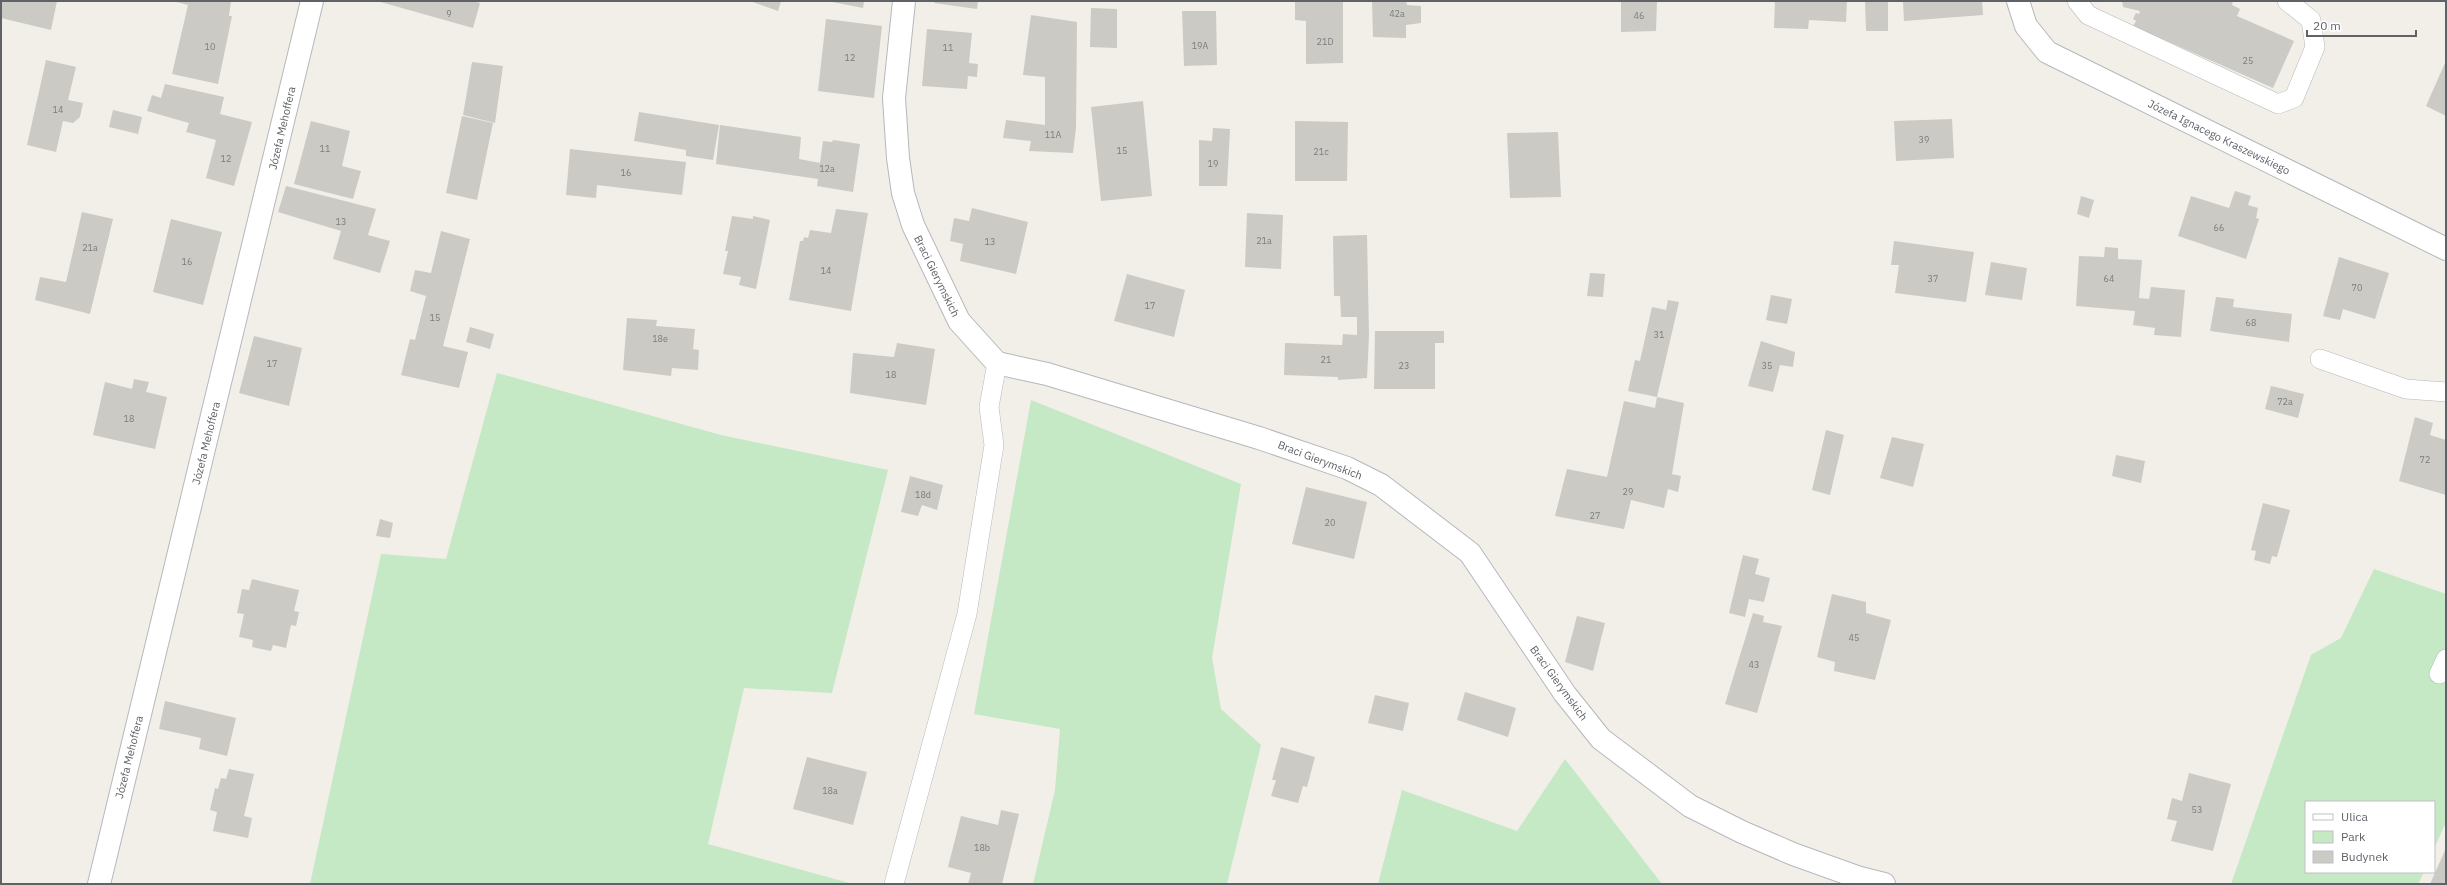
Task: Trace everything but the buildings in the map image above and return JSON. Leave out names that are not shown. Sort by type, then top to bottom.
[{"type":"street","name":"Józefa Mehoffera","points":[[99,884],[312,1]]},
{"type":"street","name":"Braci Gierymskich","points":[[904,1],[894,98],[898,158],[903,193],[913,225],[959,321],[997,363],[1047,374],[1259,438],[1347,468],[1381,485],[1470,553],[1565,694],[1601,739],[1696,809],[1742,832],[1793,854],[1860,878],[1884,884]]},
{"type":"street","name":"Józefa Ignacego Kraszewskiego","points":[[2018,1],[2026,26],[2047,52],[2446,249]]},
{"type":"lane","points":[[2077,1],[2088,15],[2278,104],[2294,98],[2314,47],[2311,20],[2287,1]]},
{"type":"lane","points":[[2320,359],[2406,389],[2446,392]]},
{"type":"lane","points":[[894,884],[967,614],[994,445],[989,407],[997,363]]},
{"type":"green space","points":[[497,373],[721,435],[888,470],[832,693],[744,688],[708,844],[853,884],[310,884],[381,554],[446,559]]},
{"type":"green space","points":[[1031,400],[1241,484],[1212,658],[1221,709],[1261,745],[1227,884],[1033,884],[1055,790],[1060,729],[974,714]]},
{"type":"green space","points":[[2374,569],[2446,594],[2446,822],[2435,847],[2435,801],[2305,801],[2305,873],[2424,873],[2418,884],[2231,884],[2311,655],[2341,638]]},
{"type":"green space","points":[[1565,759],[1662,884],[1378,884],[1402,790],[1517,831]]}]
